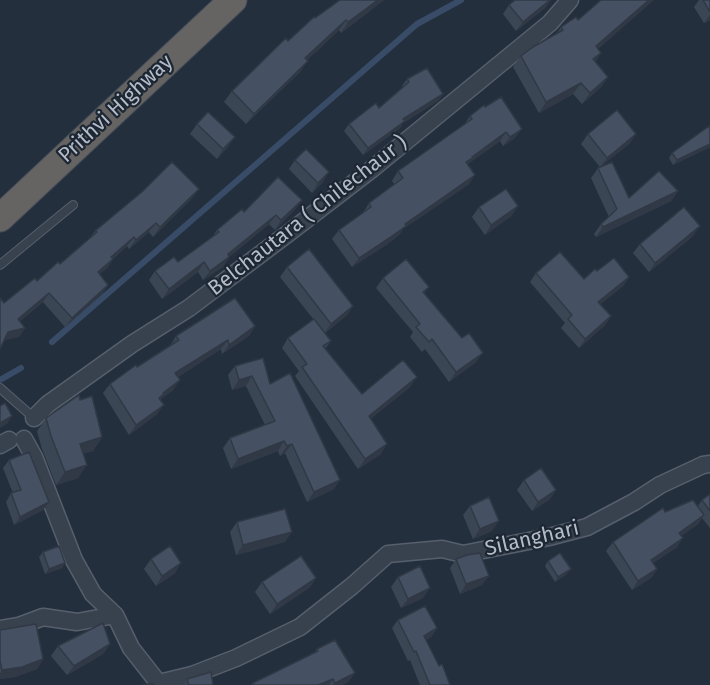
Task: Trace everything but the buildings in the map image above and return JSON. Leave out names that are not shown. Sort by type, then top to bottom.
[{"type":"highway","name":"Prithvi Highway","points":[[0,218],[233,0]]},
{"type":"street","name":"Belchautara ( Chilechaur )","points":[[34,418],[48,404],[132,344],[189,308],[372,169],[550,23],[570,0]]},
{"type":"street","points":[[11,441],[34,457],[74,560],[93,594],[115,615],[131,648],[160,684]]},
{"type":"street","name":"Silanghari","points":[[160,684],[192,675],[236,658],[300,627],[388,554],[442,549],[464,554],[587,527],[660,485],[710,464]]},
{"type":"street","points":[[0,629],[19,626],[43,616],[77,622],[115,615]]},
{"type":"lane","points":[[0,265],[73,205]]},
{"type":"lane","points":[[0,388],[34,418]]},
{"type":"waterway","points":[[52,342],[417,24],[461,0]]},
{"type":"waterway","points":[[0,380],[21,368]]}]
